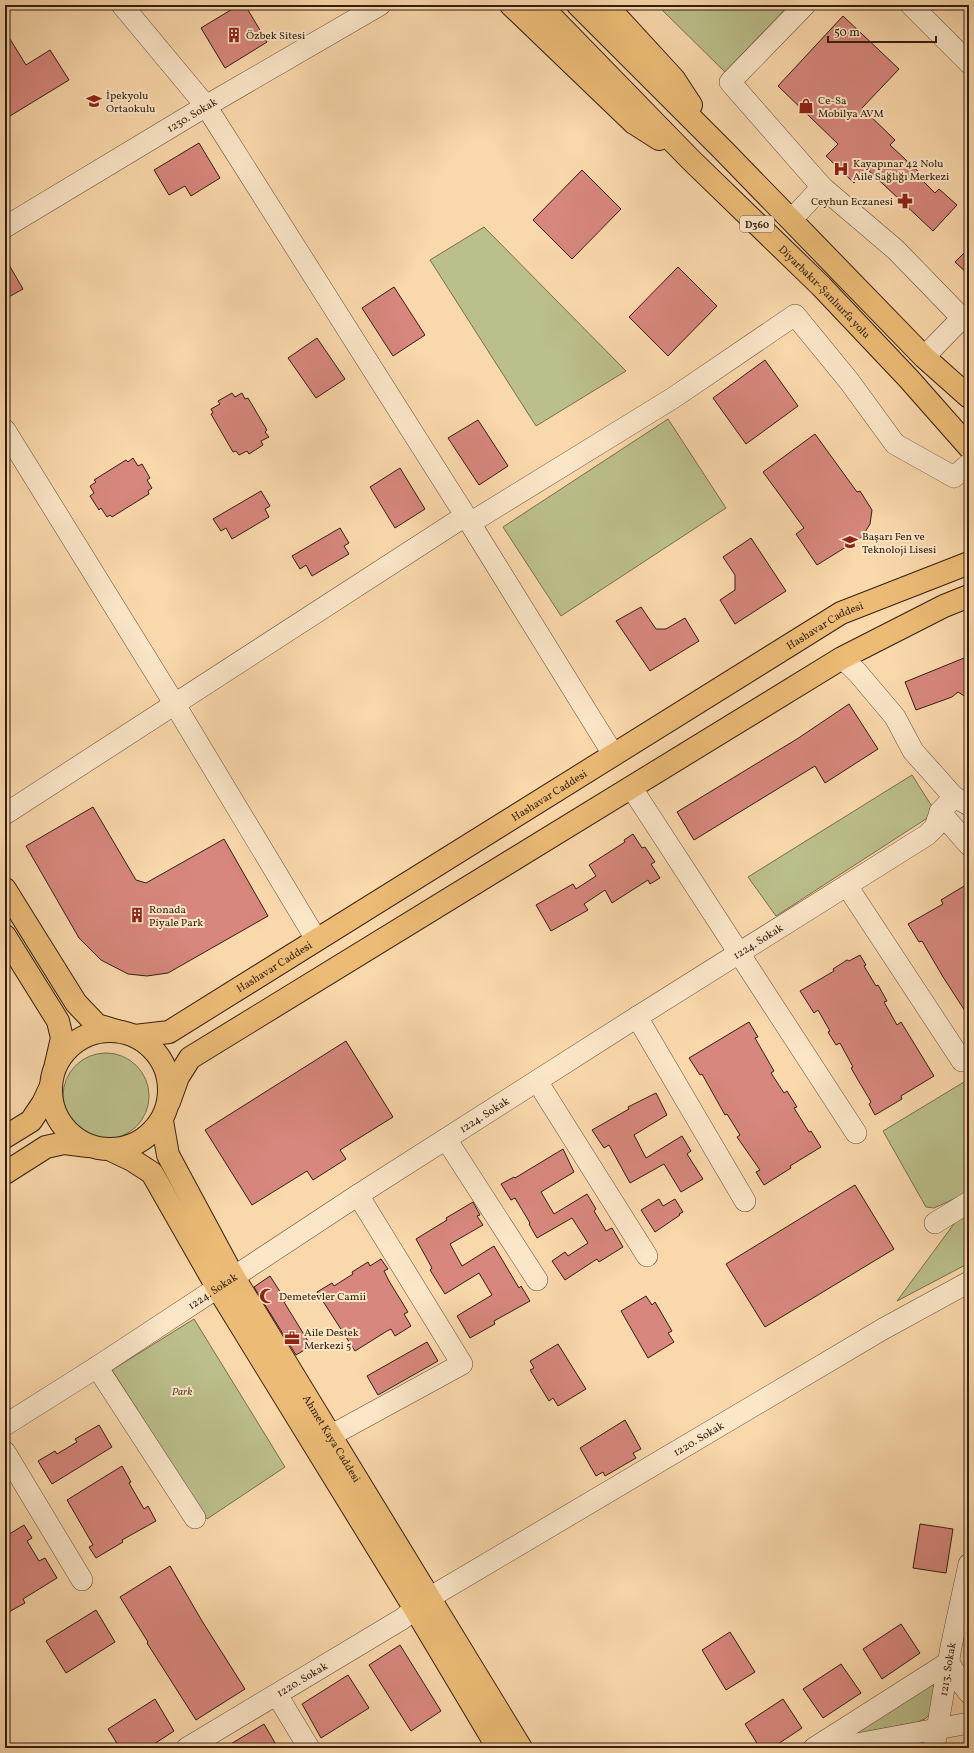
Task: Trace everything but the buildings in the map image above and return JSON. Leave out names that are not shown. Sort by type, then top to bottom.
[{"type":"main road","points":[[511,5],[634,123],[691,160]]},
{"type":"main road","name":"Diyarbakır-Şanlıurfa yolu","points":[[540,5],[691,160],[821,286],[910,379],[969,447]]},
{"type":"main road","name":"D360","points":[[578,5],[924,357],[969,397]]},
{"type":"main road","points":[[606,5],[674,79],[724,152]]},
{"type":"main road","name":"Hashavar Caddesi","points":[[126,1034],[169,1032],[612,754],[841,613],[969,563]]},
{"type":"main road","points":[[5,1173],[46,1147],[64,1143],[101,1149],[131,1147],[149,1136],[165,1111],[178,1076],[190,1058],[842,658],[944,606],[969,596]]},
{"type":"main road","points":[[5,889],[76,1003],[97,1025],[126,1034],[151,1047],[163,1062],[169,1081],[165,1111]]},
{"type":"main road","points":[[5,936],[58,1021],[62,1038],[53,1077],[53,1105],[60,1123],[73,1137],[101,1149]]},
{"type":"main road","points":[[5,1137],[31,1121],[43,1103],[65,1051],[80,1039],[98,1032],[126,1034]]},
{"type":"main road","name":"Ahmet Kaya Caddesi","points":[[165,1111],[168,1155],[225,1282]]},
{"type":"main road","name":"Ahmet Kaya Caddesi","points":[[101,1149],[132,1160],[152,1173],[225,1282],[422,1603],[521,1748]]},
{"type":"main road","name":"Ahmet Kaya Caddesi","points":[[422,1603],[498,1748]]},
{"type":"street","points":[[122,5],[206,106],[467,519],[612,754]]},
{"type":"street","name":"1230. Sokak","points":[[5,227],[206,106],[380,5]]},
{"type":"street","points":[[805,5],[730,82],[822,187],[896,250],[962,318],[924,357]]},
{"type":"street","points":[[911,5],[969,63]]},
{"type":"street","points":[[790,220],[822,187]]},
{"type":"street","points":[[5,814],[174,703],[467,519],[673,398],[795,315],[849,381],[895,444],[954,478],[969,464]]},
{"type":"street","points":[[5,430],[174,703],[316,939]]},
{"type":"street","points":[[842,658],[896,717],[913,750],[962,801]]},
{"type":"street","points":[[631,787],[856,1133]]},
{"type":"street","name":"1224. Sokak","points":[[5,1425],[98,1367],[358,1195],[738,953],[927,835],[935,827],[940,812],[962,801]]},
{"type":"street","points":[[940,812],[969,845]]},
{"type":"street","points":[[847,886],[962,1061]]},
{"type":"street","points":[[637,1017],[745,1201]]},
{"type":"street","points":[[537,1081],[647,1256]]},
{"type":"street","points":[[446,1139],[537,1280]]},
{"type":"street","points":[[323,1442],[462,1364],[358,1195]]},
{"type":"street","points":[[935,1223],[969,1202]]},
{"type":"street","name":"1220. Sokak","points":[[187,1748],[402,1619],[422,1603],[883,1329],[969,1282]]},
{"type":"street","points":[[98,1367],[195,1518]]},
{"type":"street","points":[[5,1452],[82,1580]]},
{"type":"street","name":"1213. Sokak","points":[[936,1739],[949,1662],[969,1564]]},
{"type":"street","points":[[814,1748],[949,1662],[959,1680],[969,1693]]},
{"type":"street","points":[[277,1695],[309,1748]]},
{"type":"street","points":[[835,1748],[936,1739],[969,1723]]},
{"type":"green space","points":[[657,5],[789,5],[725,72]]},
{"type":"green space","points":[[484,227],[626,371],[536,426],[430,260]]},
{"type":"green space","points":[[668,419],[726,508],[561,616],[503,527]]},
{"type":"green space","points":[[912,775],[933,808],[932,815],[776,916],[748,877]]},
{"type":"green space","points":[[106,1053],[122,1056],[130,1060],[142,1072],[146,1080],[149,1096],[146,1112],[142,1120],[130,1132],[122,1136],[106,1139],[90,1136],[82,1132],[70,1120],[66,1112],[63,1096],[66,1080],[70,1072],[82,1060],[90,1056]]},
{"type":"green space","points":[[969,1079],[969,1192],[934,1208],[926,1207],[883,1131]]},
{"type":"green space","points":[[969,1209],[969,1263],[897,1301],[962,1213]]},
{"type":"green space","name":"Park","points":[[194,1319],[285,1467],[207,1519],[112,1370]]},
{"type":"green space","points":[[930,1683],[935,1690],[929,1715],[925,1719],[917,1722],[855,1734]]},
{"type":"place","name":"Özbek Sitesi","points":[[234,35]]},
{"type":"place","name":"İpekyolu Ortaokulu","points":[[94,101]]},
{"type":"place","name":"Ce-Sa Mobilya AVM","points":[[806,106]]},
{"type":"place","name":"Kayapınar 42 Nolu Aile Sağlığı Merkezi","points":[[841,169]]},
{"type":"place","name":"Ceyhun Eczanesi","points":[[905,201]]},
{"type":"place","name":"Başarı Fen ve Teknoloji Lisesi","points":[[850,542]]},
{"type":"place","name":"Ronada Piyale Park","points":[[137,915]]},
{"type":"place","name":"Demetevler Camii","points":[[267,1296]]},
{"type":"place","name":"Aile Destek Merkezi 5","points":[[292,1338]]}]
